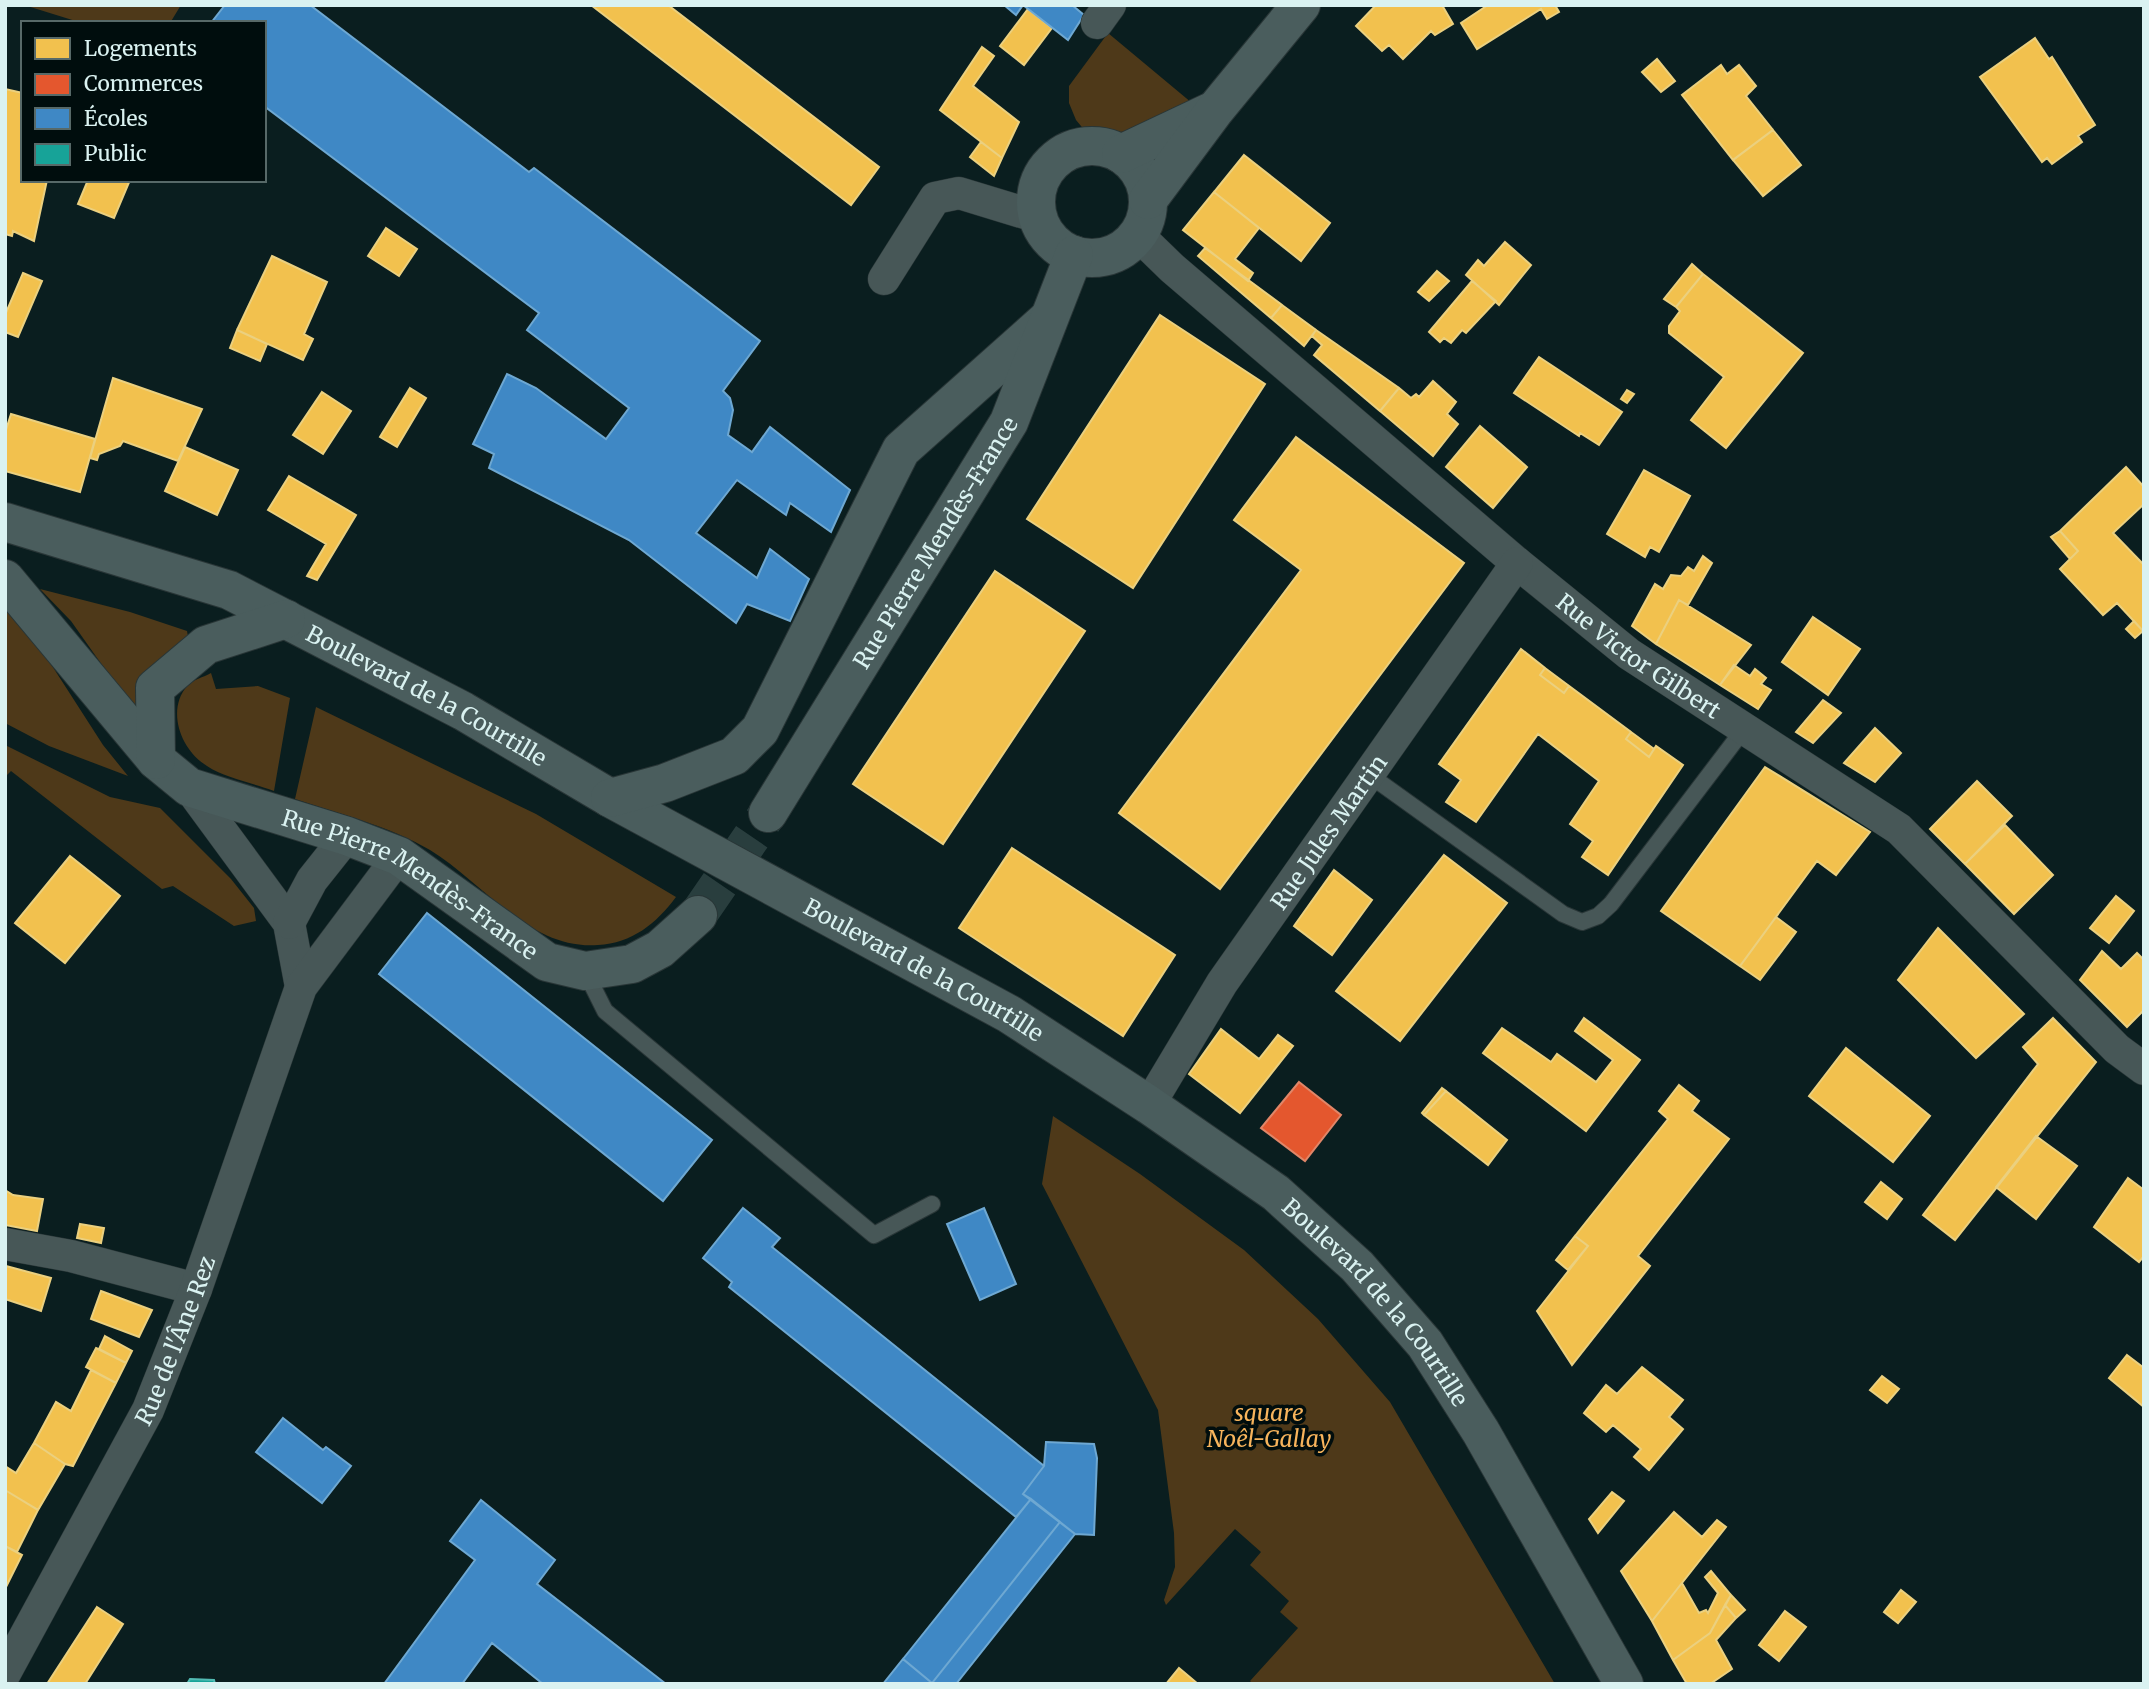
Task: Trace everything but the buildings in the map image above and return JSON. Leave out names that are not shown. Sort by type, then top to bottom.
[{"type":"main road","points":[[1143,217],[1140,173],[1121,154],[1109,148],[1083,146],[1056,158],[1045,170],[1039,185],[1038,217],[1051,240],[1074,255],[1088,257],[1109,255],[1128,245],[1143,217],[1215,110],[1301,5]]},
{"type":"main road","points":[[1121,154],[1215,110]]},
{"type":"main road","name":"Rue Pierre Mendès-France","points":[[768,813],[1009,422],[1074,255]]},
{"type":"main road","points":[[610,798],[665,783],[734,755],[760,730],[901,450],[1048,319]]},
{"type":"main road","name":"Boulevard de la Courtille","points":[[5,522],[229,590],[463,711],[610,798],[1009,1014],[1149,1105],[1276,1193],[1357,1266],[1425,1344],[1481,1432],[1624,1684]]},
{"type":"main road","name":"Rue Pierre Mendès-France","points":[[5,579],[156,760],[189,788],[347,836],[399,856],[547,962],[585,971],[632,964],[660,949],[698,915]]},
{"type":"main road","points":[[156,760],[155,688],[174,669],[206,645],[286,619]]},
{"type":"street","points":[[884,279],[935,198],[959,193],[1038,217]]},
{"type":"street","name":"Rue Victor Gilbert","points":[[1143,217],[1172,268],[1517,563],[1629,654],[1899,829],[2117,1049],[2144,1069]]},
{"type":"street","name":"Rue Jules Martin","points":[[1149,1105],[1222,983],[1517,563]]},
{"type":"street","name":"Rue de l'Âne Rez","points":[[189,788],[289,923],[301,987]]},
{"type":"street","points":[[289,923],[312,880],[347,836]]},
{"type":"street","name":"Rue de l'Âne Rez","points":[[5,1673],[148,1410],[196,1289],[301,987],[399,856]]},
{"type":"street","points":[[8,1245],[71,1256],[196,1289]]},
{"type":"lane","points":[[1368,774],[1563,914],[1582,922],[1598,916],[1611,904],[1744,729]]},
{"type":"lane","points":[[585,971],[605,1011],[874,1235],[932,1204]]},
{"type":"lane","points":[[1592,1624],[1609,1684]]},
{"type":"green space","points":[[24,5],[181,5],[171,21],[76,21]]},
{"type":"green space","points":[[1108,33],[1192,103],[1140,133],[1097,136],[1086,132],[1076,120],[1069,103],[1069,86]]},
{"type":"green space","points":[[40,589],[130,612],[187,631],[189,642],[143,723],[71,621]]},
{"type":"green space","points":[[5,607],[47,658],[103,745],[128,776],[49,746],[5,723]]},
{"type":"green space","points":[[211,673],[216,689],[258,686],[290,698],[274,791],[214,770],[198,759],[184,740],[177,718],[181,696],[189,684]]},
{"type":"green space","points":[[316,707],[536,814],[676,897],[651,924],[632,936],[610,943],[573,944],[550,937],[529,926],[430,850],[381,827],[295,799]]},
{"type":"green space","points":[[5,745],[110,797],[160,808],[231,879],[254,908],[256,921],[234,926],[173,886],[162,889],[11,771],[5,777]]},
{"type":"green space","name":"square Noêl-Gallay","points":[[1053,1116],[1140,1174],[1244,1250],[1318,1319],[1390,1402],[1555,1684],[1253,1684],[1250,1681],[1298,1628],[1280,1612],[1289,1601],[1250,1565],[1261,1552],[1235,1529],[1166,1605],[1164,1600],[1175,1567],[1174,1533],[1158,1410],[1042,1184]]},
{"type":"tunnel","points":[[698,915],[768,813]]}]
